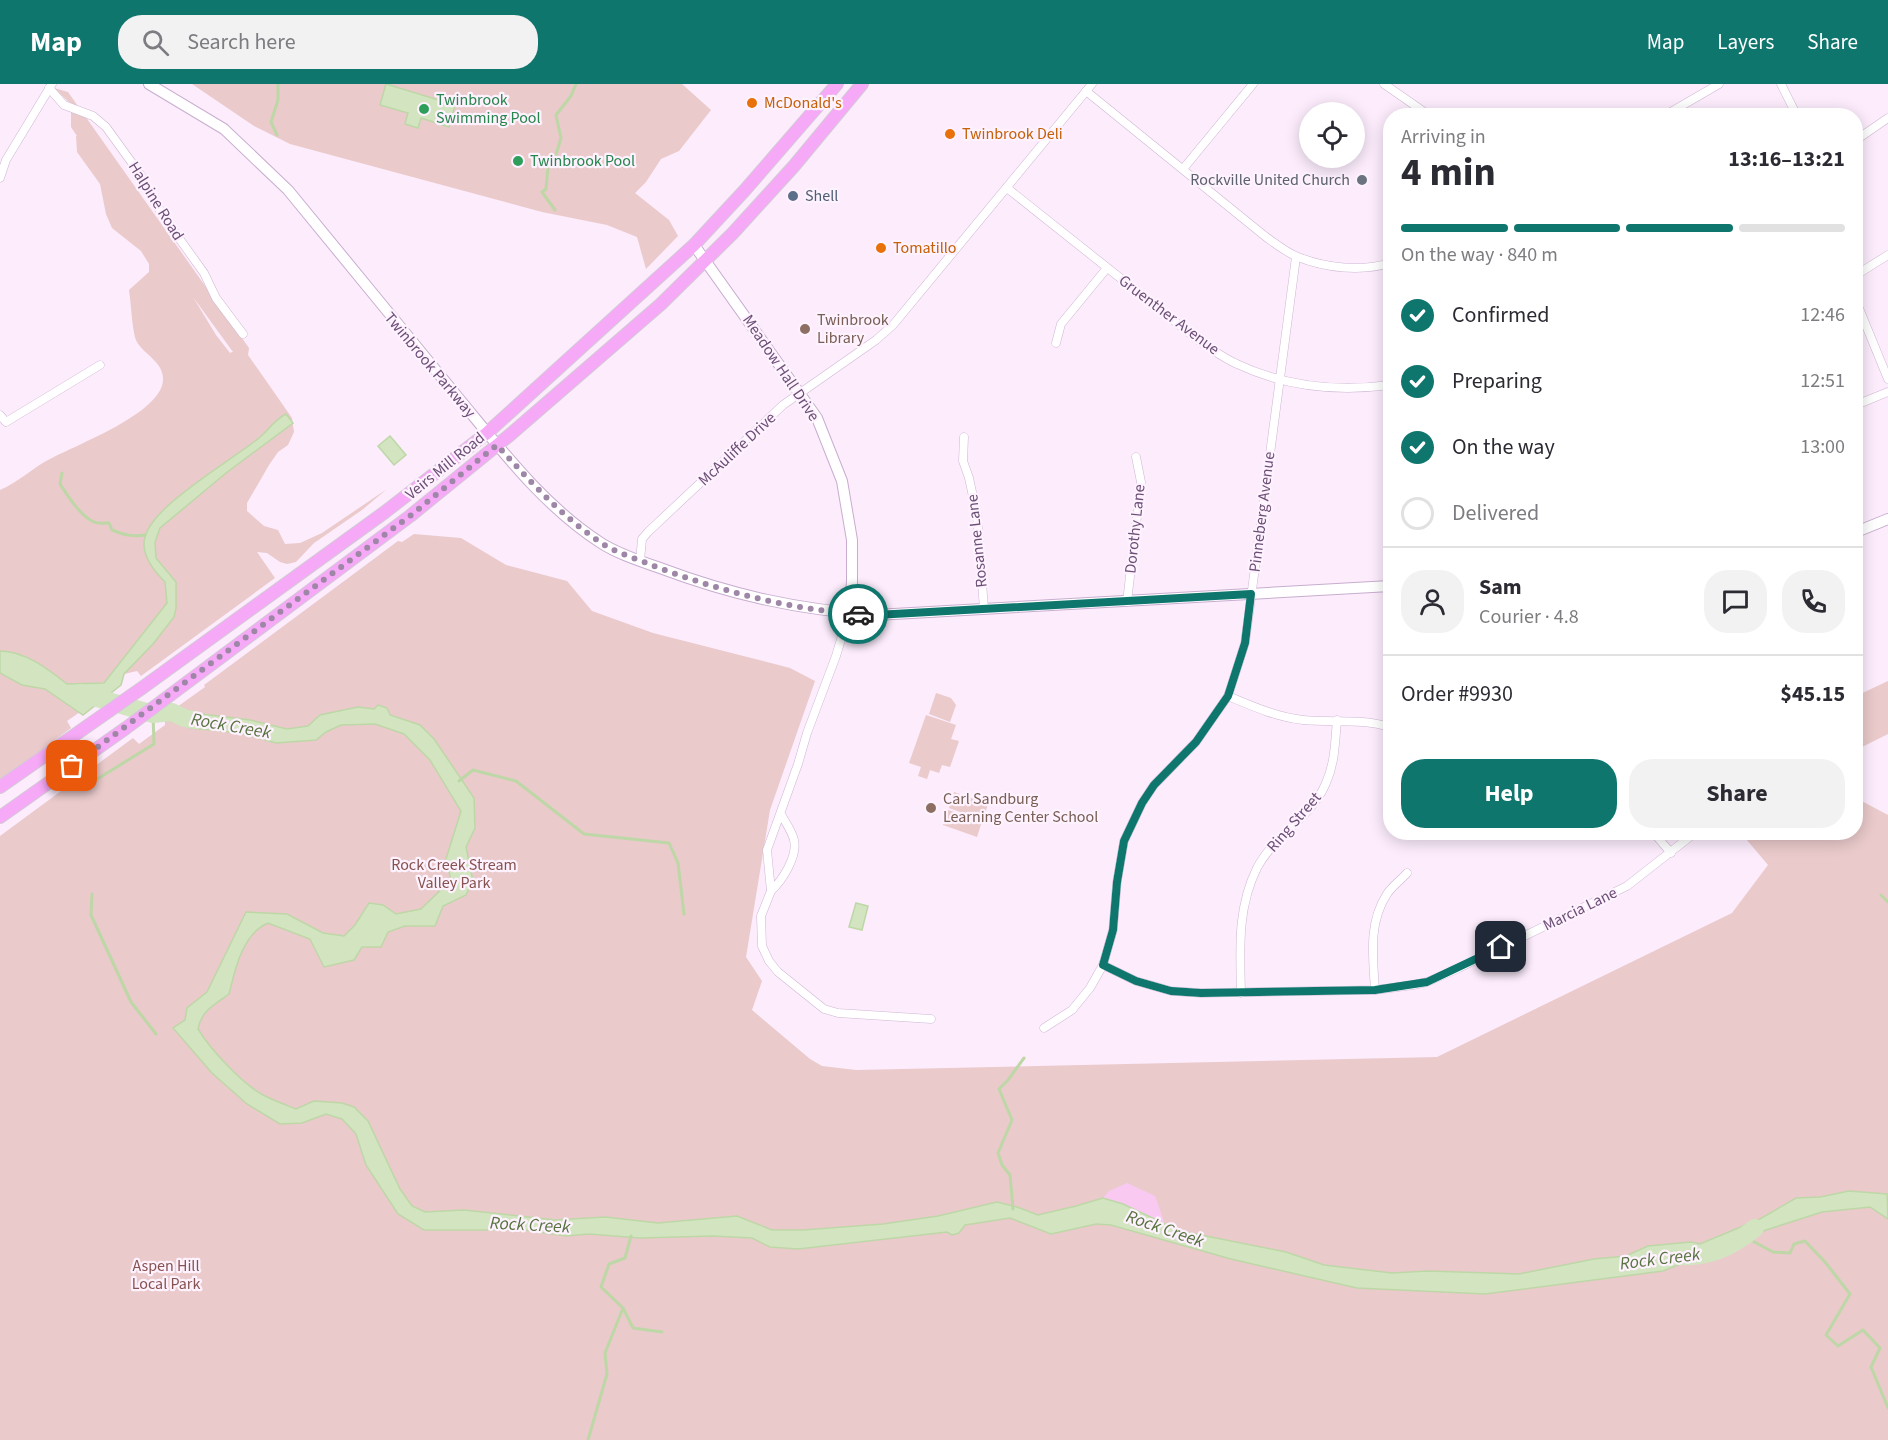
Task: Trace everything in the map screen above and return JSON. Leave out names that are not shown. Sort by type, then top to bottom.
[{"type":"main road","name":"Veirs Mill Road","points":[[0,787],[142,688],[385,512],[487,433],[694,245],[837,84]]},
{"type":"main road","name":"Veirs Mill Road","points":[[0,818],[126,728],[410,516],[497,445],[661,304],[758,207],[862,84]]},
{"type":"street","name":"Twinbrook Parkway","points":[[149,84],[224,129],[288,190],[497,445],[544,497],[602,544],[640,561],[698,582],[753,598],[811,610],[876,615],[1383,586]]},
{"type":"street","points":[[1183,169],[1253,84]]},
{"type":"street","points":[[1384,84],[1418,108]]},
{"type":"street","points":[[1678,108],[1719,84]]},
{"type":"street","points":[[1781,84],[1793,108]]},
{"type":"street","points":[[0,178],[6,160],[50,86]]},
{"type":"street","name":"Halpine Road","points":[[50,86],[64,105],[93,116],[106,127],[140,174],[163,216],[204,273],[216,298],[243,334]]},
{"type":"street","points":[[1089,87],[1266,237],[1296,256],[1323,264],[1345,267],[1362,268],[1383,264]]},
{"type":"street","name":"McAuliffe Drive","points":[[640,561],[642,539],[648,532],[800,392],[876,340],[893,325],[1089,87]]},
{"type":"street","points":[[1863,135],[1888,118]]},
{"type":"street","name":"Gruenther Avenue","points":[[1006,188],[1202,343],[1236,364],[1291,384],[1336,389],[1383,386]]},
{"type":"street","name":"Meadow Hall Drive","points":[[694,245],[817,418],[842,481],[852,540],[849,613],[767,850],[771,891]]},
{"type":"street","points":[[1863,270],[1888,255]]},
{"type":"street","name":"Pinneberg Avenue","points":[[1044,1028],[1072,1010],[1090,988],[1103,965],[1113,930],[1117,882],[1124,841],[1142,803],[1154,785],[1196,742],[1228,696],[1245,643],[1296,256]]},
{"type":"street","points":[[1056,343],[1061,324],[1107,268]]},
{"type":"street","points":[[1863,318],[1888,379]]},
{"type":"street","points":[[0,415],[6,422],[100,365]]},
{"type":"street","points":[[1863,402],[1888,392]]},
{"type":"street","name":"Rosanne Lane","points":[[964,437],[963,461],[969,478],[976,515],[984,609]]},
{"type":"street","name":"Dorothy Lane","points":[[1127,602],[1141,482],[1136,457]]},
{"type":"street","points":[[1863,529],[1888,519]]},
{"type":"street","points":[[1228,696],[1277,715],[1303,720],[1366,721],[1383,725]]},
{"type":"street","name":"Ring Street","points":[[1241,993],[1240,936],[1247,890],[1257,867],[1270,847],[1311,806],[1325,785],[1334,760],[1337,720]]},
{"type":"street","name":"Meadow Hall Drive","points":[[781,814],[794,839],[795,851],[778,884],[771,891],[761,916],[762,946],[769,961],[778,972],[824,1009],[838,1013],[931,1019]]},
{"type":"street","points":[[1660,840],[1671,853]]},
{"type":"street","name":"Marcia Lane","points":[[1103,965],[1136,981],[1171,991],[1241,993],[1375,990],[1413,986],[1459,968],[1627,886],[1686,840]]},
{"type":"street","points":[[1375,990],[1372,942],[1375,920],[1388,892],[1407,873]]},
{"type":"green space","name":"Twinbrook Pool","points":[[192,84],[682,84],[711,110],[679,151],[661,159],[646,182],[635,193],[669,220],[678,236],[646,269],[637,237],[607,225],[542,212],[290,144],[254,126]]},
{"type":"green space","points":[[54,88],[68,92],[249,348],[248,355],[292,418],[294,432],[288,445],[278,452],[269,465],[247,503],[247,511],[264,526],[278,530],[285,544],[300,543],[322,533],[387,489],[362,510],[314,543],[296,562],[287,564],[267,553],[257,552],[275,578],[141,676],[137,671],[124,674],[132,666],[70,707],[80,712],[67,721],[71,728],[0,781],[0,490],[43,463],[134,416],[159,392],[163,380],[160,368],[136,340],[129,290],[149,272],[149,264],[141,251],[112,228],[106,214],[100,184],[77,152],[77,136],[71,127],[71,104]],"holes":[[[193,297],[233,352],[230,353],[216,335]]]},
{"type":"green space","name":"Rock Creek Stream Valley Park","points":[[414,534],[461,538],[506,565],[567,581],[592,611],[653,633],[790,668],[815,681],[770,810],[746,957],[762,981],[752,1010],[810,1059],[822,1066],[856,1070],[1437,1057],[1732,913],[1768,865],[1747,840],[1863,840],[1863,802],[1888,815],[1888,1440],[0,1440],[0,836],[133,738],[139,744],[165,725],[165,719],[170,721],[184,710],[177,707],[205,687],[204,685],[398,541],[402,542]]},
{"type":"green space","points":[[1888,681],[1888,734],[1863,746],[1863,693]]},
{"type":"green space","points":[[936,693],[951,698],[956,705],[950,722],[929,714]]},
{"type":"green space","points":[[926,715],[956,725],[951,739],[959,741],[950,767],[942,765],[939,773],[930,770],[927,779],[918,776],[921,767],[909,763]]},
{"type":"green space","points":[[954,792],[988,804],[983,820],[949,808]]},
{"type":"green space","points":[[948,810],[982,821],[977,837],[943,825]]},
{"type":"sand","points":[[1127,1183],[1155,1196],[1165,1224],[1123,1204],[1103,1198],[1109,1191]]},
{"type":"water","name":"Twinbrook Swimming Pool","points":[[386,84],[455,105],[449,127],[421,118],[418,128],[405,124],[408,113],[380,105]]},
{"type":"water","points":[[286,414],[293,423],[226,473],[160,528],[155,542],[156,558],[176,582],[174,617],[153,644],[124,674],[121,685],[83,715],[45,689],[22,685],[0,673],[0,651],[27,657],[67,684],[104,683],[167,603],[165,582],[153,567],[144,550],[145,537],[151,524],[177,497],[259,438]]},
{"type":"water","points":[[390,436],[406,455],[394,465],[378,446]]},
{"type":"water","points":[[378,705],[387,708],[390,715],[420,725],[434,739],[474,798],[475,828],[466,847],[473,881],[466,895],[443,906],[435,926],[405,926],[388,932],[381,947],[362,947],[354,960],[324,967],[310,939],[268,923],[259,928],[246,944],[237,964],[229,994],[205,1013],[198,1029],[228,1066],[247,1084],[265,1096],[296,1109],[314,1101],[342,1103],[354,1107],[368,1121],[400,1189],[412,1206],[425,1212],[464,1210],[555,1220],[605,1217],[658,1223],[737,1216],[772,1230],[803,1230],[883,1224],[938,1216],[997,1202],[1038,1215],[1103,1198],[1123,1204],[1186,1232],[1286,1252],[1324,1265],[1392,1273],[1428,1271],[1519,1274],[1594,1259],[1626,1256],[1648,1246],[1691,1242],[1700,1244],[1760,1219],[1796,1198],[1820,1197],[1849,1191],[1887,1194],[1888,1219],[1870,1207],[1822,1212],[1766,1230],[1663,1271],[1485,1294],[1357,1288],[1231,1259],[1111,1225],[1096,1224],[1051,1234],[1010,1218],[965,1225],[959,1233],[952,1235],[947,1232],[798,1249],[770,1247],[752,1238],[713,1236],[640,1238],[589,1234],[566,1236],[525,1230],[424,1230],[398,1214],[366,1165],[356,1134],[342,1119],[326,1114],[302,1123],[280,1124],[247,1104],[212,1073],[173,1028],[185,1020],[187,1008],[207,992],[246,912],[287,914],[323,933],[344,936],[355,925],[369,903],[383,905],[396,914],[421,909],[451,880],[446,859],[461,811],[430,760],[404,734],[375,724],[341,725],[316,740],[276,743],[240,733],[191,728],[165,719],[177,707],[194,713],[250,720],[287,729],[308,726],[320,715],[358,707],[374,709]]},
{"type":"water","points":[[856,903],[868,906],[862,930],[849,927]]},
{"type":"waterway","points":[[277,135],[271,122],[278,100],[278,84]]},
{"type":"waterway","points":[[555,210],[542,192],[546,189],[548,167],[554,161],[561,138],[556,115],[571,96],[576,84]]},
{"type":"waterway","points":[[62,473],[60,484],[75,505],[89,519],[97,523],[109,523],[112,530],[121,533],[132,536],[145,535]]},
{"type":"waterway","name":"Rock Creek","points":[[80,693],[153,714],[172,712],[195,720]]},
{"type":"waterway","points":[[94,781],[154,744],[153,714]]},
{"type":"waterway","points":[[459,781],[473,770],[516,781],[584,834],[669,843],[678,863],[684,914]]},
{"type":"waterway","points":[[92,894],[91,915],[131,1002],[156,1034]]},
{"type":"waterway","points":[[1881,895],[1888,902]]},
{"type":"waterway","points":[[1013,1209],[1010,1175],[1002,1165],[998,1153],[1012,1120],[999,1089],[1024,1058]]},
{"type":"waterway","name":"Rock Creek","points":[[1676,1256],[1698,1255],[1718,1250],[1737,1241],[1755,1228]]},
{"type":"waterway","points":[[588,1440],[607,1374],[605,1353],[623,1308],[601,1287],[609,1264],[625,1258],[631,1236]]},
{"type":"waterway","points":[[1745,1237],[1773,1252],[1790,1253],[1794,1244],[1805,1241],[1825,1262],[1850,1294],[1826,1335],[1838,1346],[1863,1330],[1880,1348],[1871,1367],[1888,1408]]},
{"type":"waterway","points":[[623,1308],[633,1328],[662,1332]]},
{"type":"way so far","points":[[72,766],[410,516],[497,445],[544,497],[602,544],[640,561],[698,582],[753,598],[811,610],[858,614]]},
{"type":"place","name":"McDonald's","points":[[752,103]]},
{"type":"place","name":"Twinbrook Swimming Pool","points":[[424,109]]},
{"type":"place","name":"Twinbrook Deli","points":[[950,134]]},
{"type":"place","name":"Twinbrook Pool","points":[[518,161]]},
{"type":"place","name":"Rockville United Church","points":[[1362,180]]},
{"type":"place","name":"Shell","points":[[793,196]]},
{"type":"place","name":"Tomatillo","points":[[881,248]]},
{"type":"place","name":"Twinbrook Library","points":[[805,329]]},
{"type":"place","name":"Carl Sandburg Learning Center School","points":[[931,808]]},
{"type":"route","points":[[858,614],[876,615],[1251,594],[1245,643],[1228,696],[1196,742],[1154,785],[1142,803],[1124,841],[1117,882],[1113,930],[1103,965],[1136,981],[1171,991],[1201,993],[1375,990],[1413,986],[1427,982],[1501,947]]},
{"type":"park label","name":"Aspen Hill Local Park","points":[[166,1275]]}]
